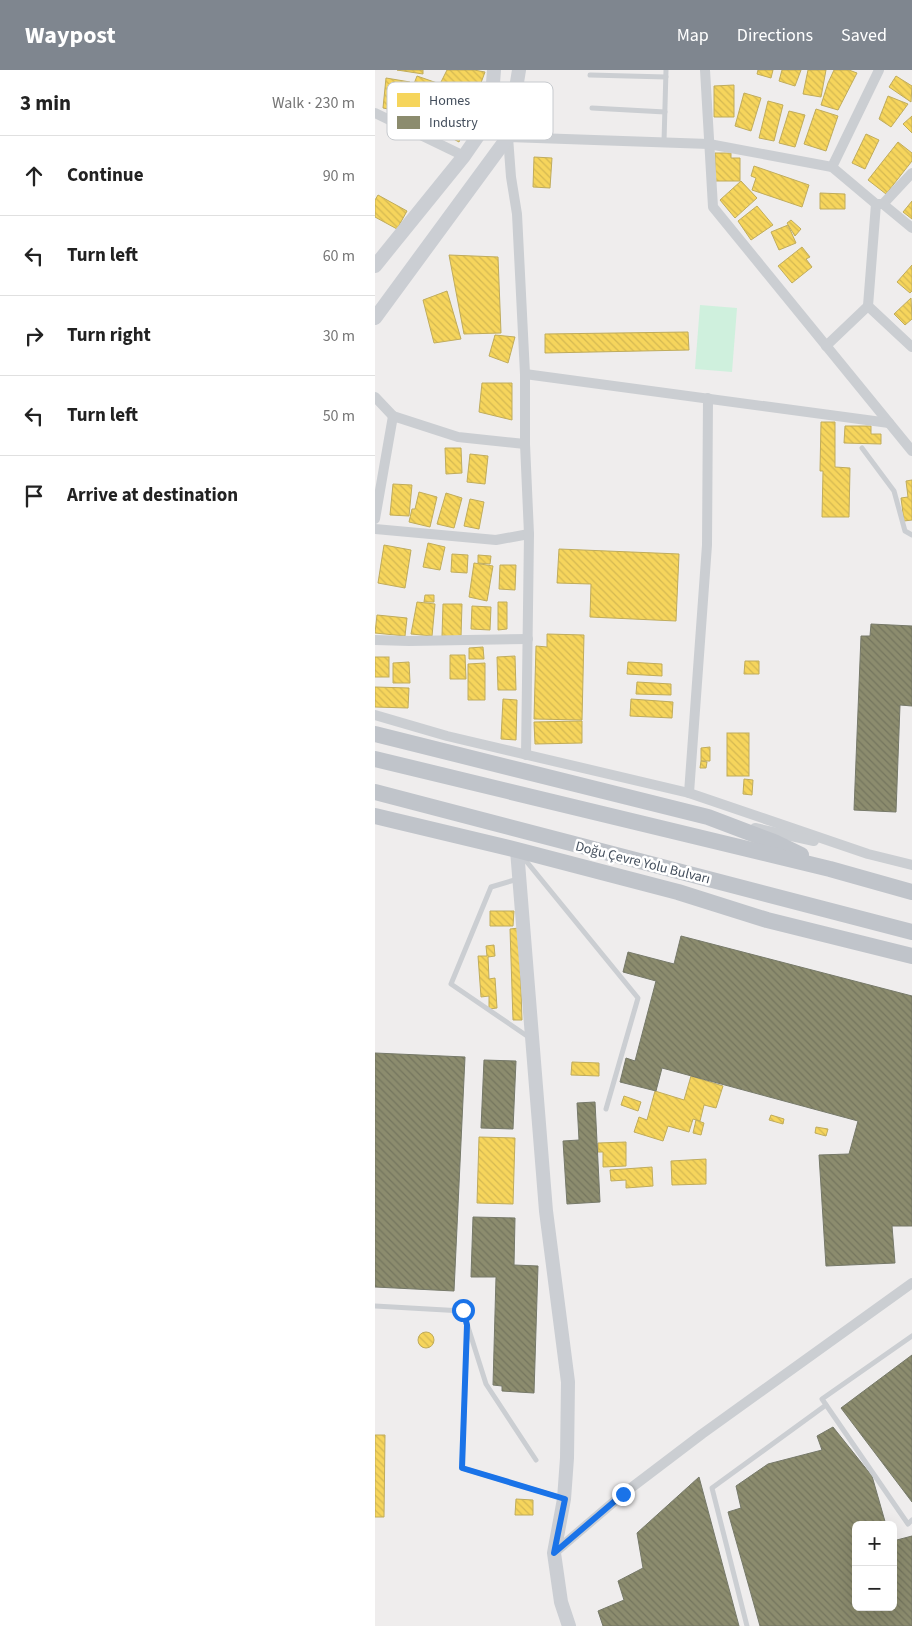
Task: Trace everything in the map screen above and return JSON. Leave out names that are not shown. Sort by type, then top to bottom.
[{"type":"highway","points":[[375,734],[708,817],[774,842],[830,869]]},
{"type":"highway","points":[[375,759],[830,869],[912,892]]},
{"type":"highway","name":"Doğu Çevre Yolu Bulvarı","points":[[375,792],[912,932]]},
{"type":"highway","points":[[375,816],[517,850],[678,892],[767,920],[912,956]]},
{"type":"main road","points":[[375,266],[475,140]]},
{"type":"main road","points":[[375,318],[505,140]]},
{"type":"main road","points":[[517,850],[546,1212],[568,1382],[565,1499],[554,1553],[561,1602],[569,1626]]},
{"type":"street","points":[[705,70],[713,207],[912,451]]},
{"type":"street","points":[[832,167],[879,70]]},
{"type":"street","points":[[375,113],[387,119]]},
{"type":"street","points":[[553,138],[709,144],[832,167],[912,228]]},
{"type":"street","points":[[431,140],[464,156]]},
{"type":"street","points":[[507,140],[517,214],[525,374],[525,444],[529,534],[526,755]]},
{"type":"street","points":[[826,346],[868,306],[880,204],[912,174]]},
{"type":"street","points":[[868,306],[912,347]]},
{"type":"street","points":[[525,374],[889,423]]},
{"type":"street","points":[[375,397],[393,416],[458,437],[525,444]]},
{"type":"street","points":[[689,793],[707,545],[708,398]]},
{"type":"street","points":[[375,519],[393,416]]},
{"type":"street","points":[[375,529],[496,540],[529,534]]},
{"type":"street","points":[[375,640],[528,639]]},
{"type":"street","points":[[375,715],[447,736],[689,793],[868,854]]},
{"type":"street","points":[[708,817],[912,865]]},
{"type":"street","points":[[554,1553],[623,1494],[702,1434],[912,1283]]},
{"type":"lane","points":[[665,142],[666,70]]},
{"type":"lane","points":[[590,75],[666,78]]},
{"type":"lane","points":[[592,108],[665,112]]},
{"type":"lane","points":[[862,448],[894,491],[905,531],[912,535]]},
{"type":"lane","points":[[517,850],[639,998],[606,1109]]},
{"type":"lane","points":[[519,878],[491,887],[451,984],[532,1040]]},
{"type":"lane","points":[[375,1306],[463,1310],[486,1384],[536,1460]]},
{"type":"lane","points":[[467,1325],[462,1468],[565,1499]]},
{"type":"lane","points":[[912,1336],[822,1399],[908,1524],[912,1520]]},
{"type":"lane","points":[[747,1626],[712,1488],[826,1405]]},
{"type":"green space","points":[[700,305],[737,308],[732,372],[695,369]]},
{"type":"building: Homes","points":[[397,70],[423,70],[423,74]]},
{"type":"building: Homes","points":[[447,70],[485,72],[481,82],[441,82]]},
{"type":"building: Homes","points":[[758,70],[773,70],[771,78],[757,74]]},
{"type":"building: Homes","points":[[782,70],[801,70],[795,86],[779,81]]},
{"type":"building: Homes","points":[[808,70],[826,70],[821,97],[803,94]]},
{"type":"building: Homes","points":[[834,70],[849,70],[857,73],[838,110],[821,105]]},
{"type":"building: Homes","points":[[417,76],[434,82],[415,82]]},
{"type":"building: Homes","points":[[896,76],[912,86],[911,102],[889,87]]},
{"type":"building: Homes","points":[[386,78],[410,82],[387,82],[387,109],[383,108]]},
{"type":"building: Homes","points":[[734,85],[734,117],[714,117],[714,86]]},
{"type":"building: Homes","points":[[744,93],[761,98],[751,131],[735,126]]},
{"type":"building: Homes","points":[[888,96],[908,104],[891,127],[879,119]]},
{"type":"building: Homes","points":[[768,101],[783,105],[774,141],[759,138]]},
{"type":"building: Homes","points":[[816,109],[838,116],[826,151],[804,144]]},
{"type":"building: Homes","points":[[789,111],[805,115],[795,147],[779,143]]},
{"type":"building: Homes","points":[[912,116],[912,133],[903,124]]},
{"type":"building: Homes","points":[[866,134],[879,140],[865,169],[852,163]]},
{"type":"building: Homes","points":[[898,142],[912,153],[912,161],[886,194],[868,180]]},
{"type":"building: Homes","points":[[715,153],[731,153],[731,158],[740,158],[740,181],[715,181]]},
{"type":"building: Homes","points":[[534,157],[552,158],[550,188],[533,187]]},
{"type":"building: Homes","points":[[754,166],[809,185],[802,207],[752,190],[756,178],[751,176]]},
{"type":"building: Homes","points":[[741,181],[757,198],[735,218],[720,200]]},
{"type":"building: Homes","points":[[820,193],[845,194],[845,209],[820,209]]},
{"type":"building: Homes","points":[[378,195],[407,211],[397,229],[375,217],[375,200]]},
{"type":"building: Homes","points":[[912,201],[912,219],[903,212]]},
{"type":"building: Homes","points":[[757,206],[773,225],[751,240],[738,221]]},
{"type":"building: Homes","points":[[791,220],[801,229],[795,236],[787,223]]},
{"type":"building: Homes","points":[[788,225],[796,243],[779,250],[771,232]]},
{"type":"building: Homes","points":[[802,247],[810,257],[806,259],[812,267],[792,283],[778,266]]},
{"type":"building: Homes","points":[[449,255],[498,257],[501,333],[464,334]]},
{"type":"building: Homes","points":[[912,265],[912,291],[910,293],[897,282]]},
{"type":"building: Homes","points":[[447,291],[461,339],[434,343],[423,300]]},
{"type":"building: Homes","points":[[911,298],[912,319],[905,325],[894,314]]},
{"type":"building: Homes","points":[[688,332],[689,350],[545,353],[545,334]]},
{"type":"building: Homes","points":[[495,335],[515,337],[508,363],[489,356]]},
{"type":"building: Homes","points":[[482,383],[512,383],[512,420],[479,412]]},
{"type":"building: Homes","points":[[821,422],[835,422],[835,467],[850,468],[849,517],[822,517],[823,471],[820,471]]},
{"type":"building: Homes","points":[[845,426],[871,426],[871,434],[881,434],[881,444],[844,443]]},
{"type":"building: Homes","points":[[445,448],[461,448],[462,473],[446,474]]},
{"type":"building: Homes","points":[[470,454],[488,456],[485,484],[467,482]]},
{"type":"building: Homes","points":[[912,480],[912,520],[904,521],[901,498],[908,497],[906,481]]},
{"type":"building: Homes","points":[[393,484],[412,485],[409,516],[390,515]]},
{"type":"building: Homes","points":[[419,492],[437,497],[430,527],[409,522],[412,509],[415,509]]},
{"type":"building: Homes","points":[[446,493],[462,498],[454,528],[437,524]]},
{"type":"building: Homes","points":[[470,499],[484,502],[479,529],[464,526]]},
{"type":"building: Homes","points":[[428,543],[445,547],[440,570],[423,567]]},
{"type":"building: Homes","points":[[384,545],[411,550],[405,588],[378,583]]},
{"type":"building: Homes","points":[[559,549],[679,554],[676,621],[590,617],[591,584],[557,583]]},
{"type":"building: Homes","points":[[452,554],[468,555],[467,573],[451,572]]},
{"type":"building: Homes","points":[[478,555],[491,556],[490,564],[478,563]]},
{"type":"building: Homes","points":[[474,563],[493,566],[487,601],[469,597]]},
{"type":"building: Homes","points":[[500,565],[516,565],[515,590],[499,589]]},
{"type":"building: Homes","points":[[425,595],[434,595],[434,602],[424,602]]},
{"type":"building: Homes","points":[[417,602],[435,604],[432,636],[411,634]]},
{"type":"building: Homes","points":[[498,602],[507,602],[507,629],[498,630]]},
{"type":"building: Homes","points":[[443,604],[462,604],[461,637],[442,636]]},
{"type":"building: Homes","points":[[472,606],[491,607],[490,630],[471,629]]},
{"type":"building: Homes","points":[[377,615],[407,618],[405,636],[375,633]]},
{"type":"building: Homes","points":[[547,634],[584,635],[582,720],[534,719],[536,646],[547,647]]},
{"type":"building: Homes","points":[[483,647],[484,659],[469,659],[469,648]]},
{"type":"building: Homes","points":[[450,655],[465,655],[466,679],[450,679]]},
{"type":"building: Homes","points":[[515,656],[516,690],[498,690],[497,657]]},
{"type":"building: Homes","points":[[375,657],[389,657],[389,677],[375,677]]},
{"type":"building: Homes","points":[[745,661],[759,661],[759,674],[744,674]]},
{"type":"building: Homes","points":[[409,662],[410,683],[393,683],[393,663]]},
{"type":"building: Homes","points":[[628,662],[662,664],[662,676],[627,674]]},
{"type":"building: Homes","points":[[485,663],[485,700],[468,700],[468,664]]},
{"type":"building: Homes","points":[[637,682],[671,684],[671,695],[636,694]]},
{"type":"building: Homes","points":[[375,687],[409,688],[408,708],[375,707]]},
{"type":"building: Homes","points":[[503,699],[517,700],[516,740],[501,739]]},
{"type":"building: Homes","points":[[631,699],[673,702],[672,718],[630,716]]},
{"type":"building: Homes","points":[[582,721],[582,743],[535,744],[534,722]]},
{"type":"building: Homes","points":[[727,733],[749,733],[749,776],[727,776]]},
{"type":"building: Homes","points":[[710,747],[710,761],[701,761],[701,748]]},
{"type":"building: Homes","points":[[701,761],[707,762],[706,768],[700,768]]},
{"type":"building: Homes","points":[[744,779],[753,780],[752,795],[743,794]]},
{"type":"building: Homes","points":[[490,911],[514,911],[513,926],[490,926]]},
{"type":"building: Homes","points":[[519,928],[522,1020],[513,1020],[510,929]]},
{"type":"building: Homes","points":[[494,945],[495,956],[488,957],[489,979],[495,978],[497,1008],[489,1009],[489,996],[481,997],[478,956],[487,956],[486,946]]},
{"type":"building: Homes","points":[[572,1062],[599,1063],[599,1076],[571,1075]]},
{"type":"building: Homes","points":[[691,1076],[723,1086],[716,1108],[704,1105],[700,1121],[693,1119],[689,1132],[668,1126],[663,1141],[634,1132],[639,1117],[647,1120],[655,1091],[684,1100]]},
{"type":"building: Homes","points":[[624,1096],[641,1102],[638,1111],[621,1105]]},
{"type":"building: Homes","points":[[771,1115],[784,1119],[783,1124],[769,1120]]},
{"type":"building: Homes","points":[[696,1120],[704,1123],[701,1135],[693,1133]]},
{"type":"building: Homes","points":[[816,1127],[828,1129],[826,1136],[815,1133]]},
{"type":"building: Homes","points":[[479,1137],[515,1138],[513,1204],[477,1203]]},
{"type":"building: Homes","points":[[626,1142],[626,1166],[603,1167],[603,1152],[598,1152],[598,1143]]},
{"type":"building: Homes","points":[[706,1159],[706,1184],[672,1185],[671,1161]]},
{"type":"building: Homes","points":[[652,1167],[653,1186],[626,1188],[626,1180],[611,1181],[610,1170]]},
{"type":"building: Homes","points":[[423,1332],[429,1332],[434,1337],[432,1346],[423,1348],[418,1343],[418,1337]]},
{"type":"building: Homes","points":[[375,1435],[385,1435],[384,1517],[375,1517]]},
{"type":"building: Homes","points":[[516,1499],[533,1500],[533,1515],[515,1515]]},
{"type":"building: Industry","points":[[871,624],[912,626],[912,706],[900,705],[896,812],[854,810],[861,636],[870,636]]},
{"type":"building: Industry","points":[[681,936],[912,996],[912,1226],[892,1226],[895,1263],[826,1266],[819,1155],[849,1154],[858,1121],[662,1068],[656,1091],[620,1082],[626,1058],[635,1061],[656,981],[623,972],[628,952],[674,964]]},
{"type":"building: Industry","points":[[375,1053],[465,1057],[454,1291],[375,1287]]},
{"type":"building: Industry","points":[[484,1060],[516,1061],[513,1129],[481,1128]]},
{"type":"building: Industry","points":[[595,1102],[600,1202],[567,1204],[563,1141],[579,1140],[577,1103]]},
{"type":"building: Industry","points":[[473,1217],[515,1218],[514,1265],[538,1266],[534,1393],[502,1391],[502,1386],[493,1385],[496,1277],[471,1277]]},
{"type":"building: Industry","points":[[912,1355],[912,1502],[841,1408]]},
{"type":"building: Industry","points":[[833,1427],[872,1476],[885,1521],[852,1521],[852,1611],[897,1611],[897,1540],[912,1536],[912,1626],[760,1626],[728,1512],[741,1508],[736,1486],[768,1464],[822,1450],[817,1436]]},
{"type":"building: Industry","points":[[699,1477],[739,1626],[603,1626],[598,1611],[624,1600],[618,1581],[643,1568],[637,1533]]},
{"type":"route","points":[[463,1310],[467,1325],[462,1468],[565,1499],[554,1553],[623,1494]]}]
